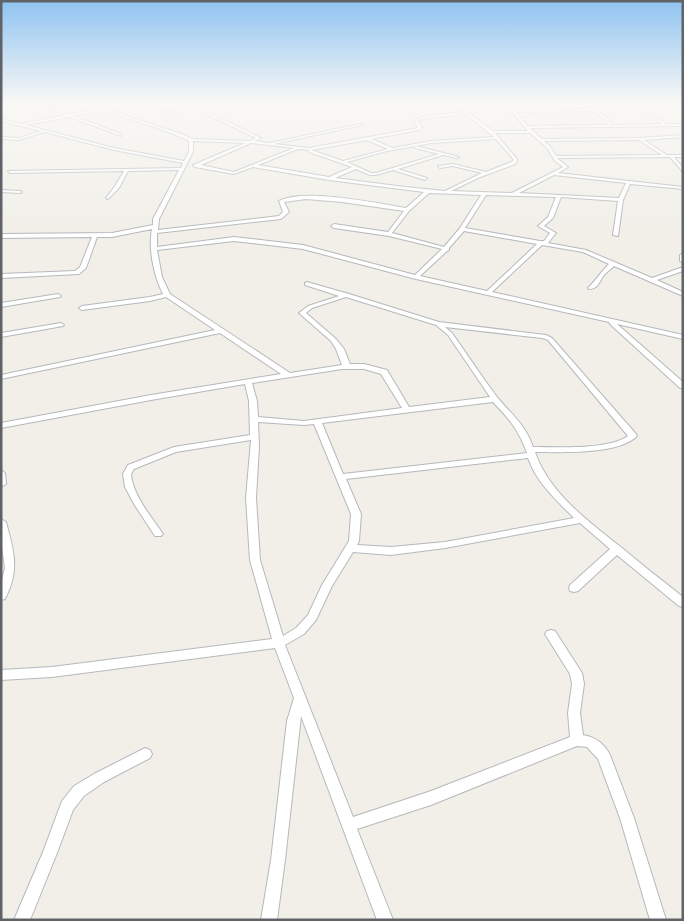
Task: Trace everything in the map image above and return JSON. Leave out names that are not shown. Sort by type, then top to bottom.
[{"type":"street","points":[[102,146],[184,165],[234,173],[296,149]]},
{"type":"street","points":[[191,146],[191,152],[156,219],[154,230],[156,271],[160,284],[167,295],[287,375]]},
{"type":"street","points":[[195,166],[233,151],[239,146]]},
{"type":"street","points":[[280,146],[304,149],[321,146]]},
{"type":"street","points":[[386,146],[393,149]]},
{"type":"street","points":[[344,162],[393,149],[413,146],[457,157]]},
{"type":"street","points":[[446,192],[516,160],[503,146]]},
{"type":"street","points":[[512,195],[566,167],[556,160],[548,146]]},
{"type":"street","points":[[652,146],[669,156],[683,171]]},
{"type":"street","points":[[304,149],[373,174],[442,154]]},
{"type":"street","points":[[555,157],[683,156]]},
{"type":"street","points":[[10,172],[126,171],[184,165]]},
{"type":"street","points":[[440,166],[453,165],[486,174]]},
{"type":"street","points":[[254,166],[328,180],[428,191],[621,200]]},
{"type":"street","points":[[328,180],[356,168]]},
{"type":"street","points":[[394,169],[425,179]]},
{"type":"street","points":[[108,198],[126,171]]},
{"type":"street","points":[[554,174],[683,188]]},
{"type":"street","points":[[616,235],[621,200],[628,182]]},
{"type":"street","points":[[1,191],[20,192]]},
{"type":"street","points":[[389,234],[407,210],[428,191]]},
{"type":"street","points":[[416,276],[447,249],[464,229],[484,194]]},
{"type":"street","points":[[488,292],[553,233],[541,226],[550,218],[559,196]]},
{"type":"street","points":[[1,236],[95,236],[281,217],[286,212],[281,202],[291,198],[309,198],[407,210]]},
{"type":"street","points":[[237,222],[245,239]]},
{"type":"street","points":[[334,226],[389,234],[447,249]]},
{"type":"street","points":[[464,229],[584,251],[683,294]]},
{"type":"street","points":[[1,276],[76,273],[83,268],[95,236]]},
{"type":"street","points":[[1,244],[9,237]]},
{"type":"street","points":[[156,249],[203,242],[245,239],[303,248],[683,337]]},
{"type":"street","points":[[683,255],[683,261]]},
{"type":"street","points":[[591,288],[614,263]]},
{"type":"street","points":[[652,280],[683,269]]},
{"type":"street","points":[[307,284],[438,324],[544,336],[550,339],[633,436],[626,441],[585,448],[340,477]]},
{"type":"street","points":[[82,308],[167,295]]},
{"type":"street","points":[[347,367],[340,349],[334,340],[302,313],[310,306],[348,295]]},
{"type":"street","points":[[1,305],[58,296]]},
{"type":"street","points":[[610,321],[683,386]]},
{"type":"street","points":[[438,324],[450,334],[495,399],[517,423],[542,476],[558,496],[581,520],[683,603]]},
{"type":"street","points":[[1,335],[61,325]]},
{"type":"street","points":[[1,377],[220,331]]},
{"type":"street","points":[[1,426],[248,381],[347,367],[377,369],[384,372],[407,410]]},
{"type":"street","points":[[248,381],[253,401],[255,437],[251,498],[255,560],[279,643],[385,920]]},
{"type":"street","points":[[254,419],[304,423],[317,422],[495,399]]},
{"type":"street","points":[[1,675],[52,672],[279,643],[300,630],[312,617],[354,541],[357,528],[356,514],[317,422]]},
{"type":"street","points":[[158,534],[140,508],[128,480],[127,473],[131,467],[174,450],[255,437]]},
{"type":"street","points":[[1,473],[1,484]]},
{"type":"street","points":[[350,548],[391,551],[445,545],[581,520]]},
{"type":"street","points":[[1,522],[10,555],[11,570],[1,596]]},
{"type":"street","points":[[574,588],[617,549]]},
{"type":"street","points":[[551,634],[576,673],[578,684],[574,713],[577,740]]},
{"type":"street","points":[[269,920],[278,860],[293,721],[300,698]]},
{"type":"street","points":[[349,824],[431,798],[577,740],[592,742],[602,755],[627,818],[658,920]]},
{"type":"street","points":[[22,920],[67,806],[79,791],[99,778],[145,754]]}]
